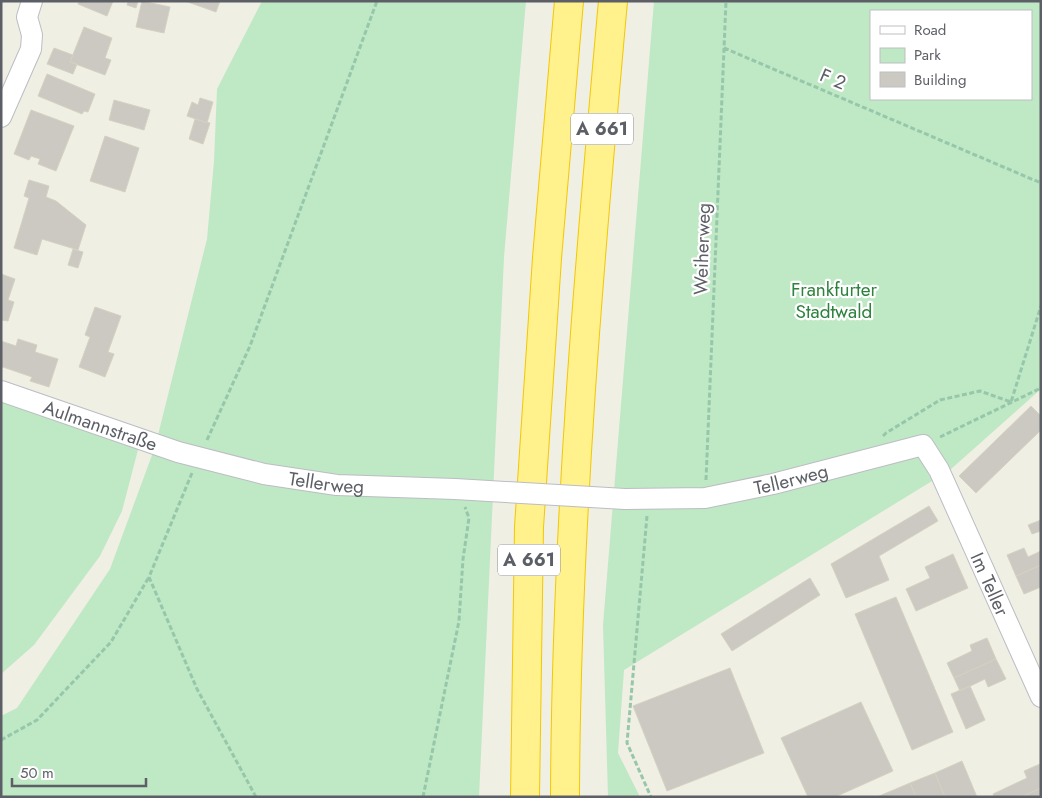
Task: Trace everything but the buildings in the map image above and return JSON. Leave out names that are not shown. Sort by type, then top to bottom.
[{"type":"highway","name":"A 661","points":[[525,797],[530,527],[547,258],[569,1]]},
{"type":"highway","name":"A 661","points":[[565,797],[565,711],[573,526],[591,257],[613,1]]},
{"type":"street","points":[[1,117],[31,49],[32,35],[27,17],[32,1]]},
{"type":"street","name":"Aulmannstraße","points":[[1,391],[199,458]]},
{"type":"street","name":"Tellerweg","points":[[199,458],[264,474],[337,485],[625,499],[705,498],[773,484],[923,445]]},
{"type":"street","name":"Im Teller","points":[[923,445],[940,470],[1041,696]]},
{"type":"path","points":[[1,740],[37,720],[111,642],[149,577],[199,458],[220,416],[250,346],[377,1]]},
{"type":"path","name":"Weiherweg","points":[[705,498],[726,1]]},
{"type":"path","name":"F 2","points":[[724,48],[1041,183]]},
{"type":"path","points":[[1012,402],[1041,306]]},
{"type":"path","points":[[923,445],[1041,388]]},
{"type":"path","points":[[863,461],[886,433],[940,400],[980,391],[1012,402]]},
{"type":"path","points":[[423,797],[459,621],[463,559],[469,518],[455,490]]},
{"type":"path","points":[[648,499],[627,743],[651,797]]},
{"type":"path","points":[[149,577],[197,689],[256,797]]},
{"type":"green space","points":[[262,1],[526,1],[504,257],[479,797],[1,797],[1,716],[17,708],[110,569],[155,447],[207,239],[214,161],[217,89]]},
{"type":"green space","name":"Frankfurter Stadtwald","points":[[654,1],[1041,1],[1041,389],[950,470],[624,670],[618,753],[640,797],[608,797],[603,625]]},
{"type":"green space","points":[[1,397],[139,446],[122,511],[100,556],[34,645],[1,674]]}]
